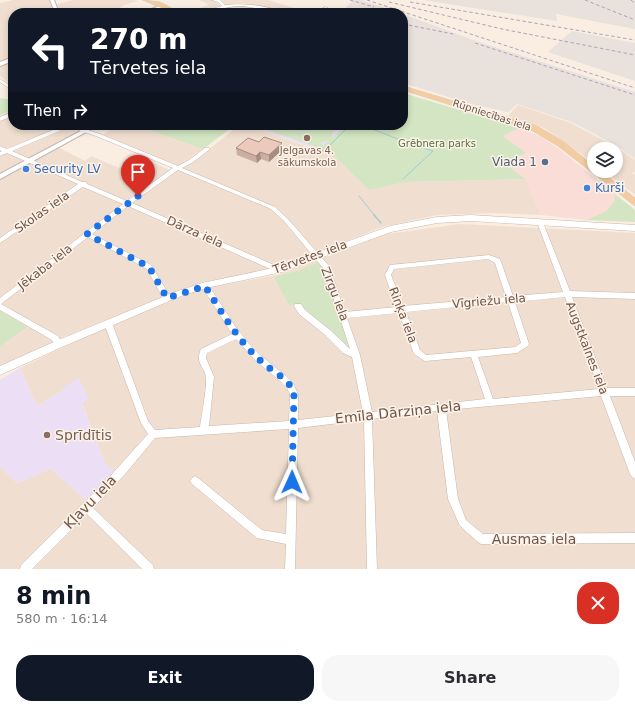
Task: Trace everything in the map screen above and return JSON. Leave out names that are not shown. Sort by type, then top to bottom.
[{"type":"main road","points":[[146,0],[168,8]]},
{"type":"main road","name":"Rūpniecības iela","points":[[408,90],[534,128],[562,144],[587,165]]},
{"type":"main road","name":"Rūpniecības iela","points":[[603,178],[635,203]]},
{"type":"main road","name":"Tērvetes iela","points":[[0,371],[167,298],[205,286],[279,270],[382,231],[437,220],[471,218],[635,228]]},
{"type":"street","points":[[214,0],[219,1],[223,6]]},
{"type":"street","points":[[216,8],[234,4],[252,5],[263,8]]},
{"type":"street","points":[[158,8],[164,6]]},
{"type":"street","points":[[0,80],[7,85]]},
{"type":"street","points":[[0,154],[57,130]]},
{"type":"street","name":"Zirgu iela","points":[[83,130],[273,208],[286,220],[327,268],[356,355],[368,415],[372,569]]},
{"type":"street","points":[[0,177],[86,131]]},
{"type":"street","name":"Dārza iela","points":[[0,148],[84,183],[279,270]]},
{"type":"street","name":"Jēkaba iela","points":[[0,302],[128,203],[177,168],[207,149]]},
{"type":"street","name":"Skolas iela","points":[[0,241],[84,183]]},
{"type":"street","name":"Augstkalnes iela","points":[[540,222],[635,474]]},
{"type":"street","points":[[87,234],[149,267],[167,298]]},
{"type":"street","name":"Riņķa iela","points":[[489,258],[498,261],[509,300],[525,344],[517,350],[425,358],[417,352],[401,308],[388,275],[392,267],[489,258]]},
{"type":"street","points":[[205,286],[237,335],[262,362],[292,387],[294,394],[290,569]]},
{"type":"street","name":"Vīgriežu iela","points":[[343,314],[567,294],[635,296]]},
{"type":"street","points":[[298,306],[302,312],[327,332],[346,351],[356,355]]},
{"type":"street","points":[[0,307],[55,338],[59,344]]},
{"type":"street","points":[[108,323],[145,423],[157,433]]},
{"type":"street","points":[[204,430],[210,377],[202,358],[204,351],[237,335]]},
{"type":"street","points":[[473,353],[490,403]]},
{"type":"street","name":"Emīla Dārziņa iela","points":[[157,433],[293,425],[441,407],[604,392],[635,392]]},
{"type":"street","name":"Ausmas iela","points":[[441,407],[453,499],[463,523],[481,539],[635,538]]},
{"type":"street","name":"Kļavu iela","points":[[25,569],[157,433]]},
{"type":"street","points":[[196,481],[260,535],[290,540]]},
{"type":"street","points":[[86,507],[150,569]]},
{"type":"shaded area","points":[[13,0],[49,0],[52,8],[8,8],[8,60],[0,63],[0,3]]},
{"type":"shaded area","points":[[74,0],[139,1],[124,5],[120,8],[59,8],[57,4]]},
{"type":"shaded area","points":[[199,0],[268,0],[294,8],[264,8],[242,3],[222,5],[213,8],[199,8],[209,5]]},
{"type":"shaded area","points":[[353,0],[361,0],[385,8],[346,8]]},
{"type":"shaded area","points":[[423,0],[635,0],[635,29],[556,14],[557,21]]},
{"type":"shaded area","points":[[236,5],[259,8],[224,8]]},
{"type":"shaded area","points":[[408,16],[473,40],[635,92],[635,159],[623,150],[623,142],[610,142],[572,122],[517,104],[508,112],[475,105],[408,85]]},
{"type":"shaded area","points":[[572,31],[635,43],[635,81],[548,52]]},
{"type":"shaded area","points":[[8,63],[8,82],[0,76],[0,66]]},
{"type":"shaded area","points":[[518,105],[571,123],[607,142],[587,142],[587,158],[544,128],[508,116]]},
{"type":"shaded area","points":[[8,117],[8,130],[77,131],[73,136],[54,145],[85,161],[91,156],[119,168],[136,155],[174,172],[190,164],[234,130],[261,130],[334,156],[369,190],[405,182],[525,179],[541,215],[492,213],[436,215],[382,227],[273,270],[203,282],[63,337],[0,369],[0,121]]},
{"type":"shaded area","points":[[519,128],[539,136],[559,149],[587,172],[587,178],[595,178],[615,194],[615,201],[606,211],[587,220],[541,215],[525,179],[503,162],[526,153],[503,136]]},
{"type":"shaded area","points":[[110,130],[148,130],[203,149],[179,166],[104,135]]},
{"type":"shaded area","name":"Jelgavas 4. sākumskola","points":[[261,130],[341,130],[319,150]]},
{"type":"shaded area","points":[[623,152],[635,160],[635,172],[632,173],[635,175],[635,195],[613,178],[623,178]]},
{"type":"shaded area","points":[[460,224],[635,233],[635,569],[0,569],[0,467],[17,483],[48,470],[52,470],[86,500],[105,463],[82,403],[89,399],[63,387],[65,389],[37,406],[20,368],[114,323],[188,294],[212,287],[277,275],[387,234]]},
{"type":"shaded area","name":"Sprīdītis","points":[[20,368],[37,406],[64,390],[63,387],[79,378],[89,399],[82,404],[105,463],[114,471],[86,500],[52,470],[48,470],[17,483],[0,467],[0,380]]},
{"type":"green space","name":"Grēbnera parks","points":[[408,95],[519,128],[503,136],[526,153],[503,162],[525,179],[405,182],[369,190],[334,156],[319,150],[329,140],[320,143],[323,145],[320,148],[267,130],[335,130],[332,138],[341,130],[408,130]]},
{"type":"green space","points":[[0,98],[8,99],[8,112],[0,115]]},
{"type":"green space","points":[[148,130],[228,130],[203,149]]},
{"type":"green space","points":[[615,194],[635,210],[635,222],[587,220],[606,211],[615,201]]},
{"type":"green space","points":[[319,262],[326,271],[352,350],[350,351],[301,305],[289,305],[274,277],[298,271]]},
{"type":"green space","points":[[0,311],[27,327],[0,346]]},
{"type":"building","points":[[264,137],[282,143],[269,155],[260,152],[256,156],[236,148],[248,138],[259,142]]},
{"type":"waterway","points":[[295,150],[303,149],[324,151],[345,130]]},
{"type":"waterway","points":[[375,130],[403,141]]},
{"type":"waterway","points":[[403,179],[433,151],[410,144]]},
{"type":"waterway","points":[[359,196],[375,216]]},
{"type":"waterway","points":[[374,215],[381,223]]},
{"type":"railway","points":[[350,0],[374,7]]},
{"type":"railway","points":[[367,0],[391,8]]},
{"type":"railway","points":[[585,0],[635,20]]},
{"type":"railway","points":[[631,0],[635,4]]},
{"type":"railway","points":[[389,2],[502,29],[635,55]]},
{"type":"railway","points":[[410,2],[635,40]]},
{"type":"railway","points":[[408,13],[635,88]]},
{"type":"railway","points":[[408,25],[453,34]]},
{"type":"railway","points":[[475,43],[635,95]]},
{"type":"place","name":"Jelgavas 4. sākumskola","points":[[307,138]]},
{"type":"place","name":"Viada 1","points":[[545,162]]},
{"type":"place","name":"Security LV","points":[[26,169]]},
{"type":"place","name":"Kurši","points":[[587,188]]},
{"type":"place","name":"Sprīdītis","points":[[47,435]]},
{"type":"route","points":[[138,196],[87,234],[149,267],[167,298],[205,286],[227,321],[248,348],[292,387],[294,394],[292,482]]}]
